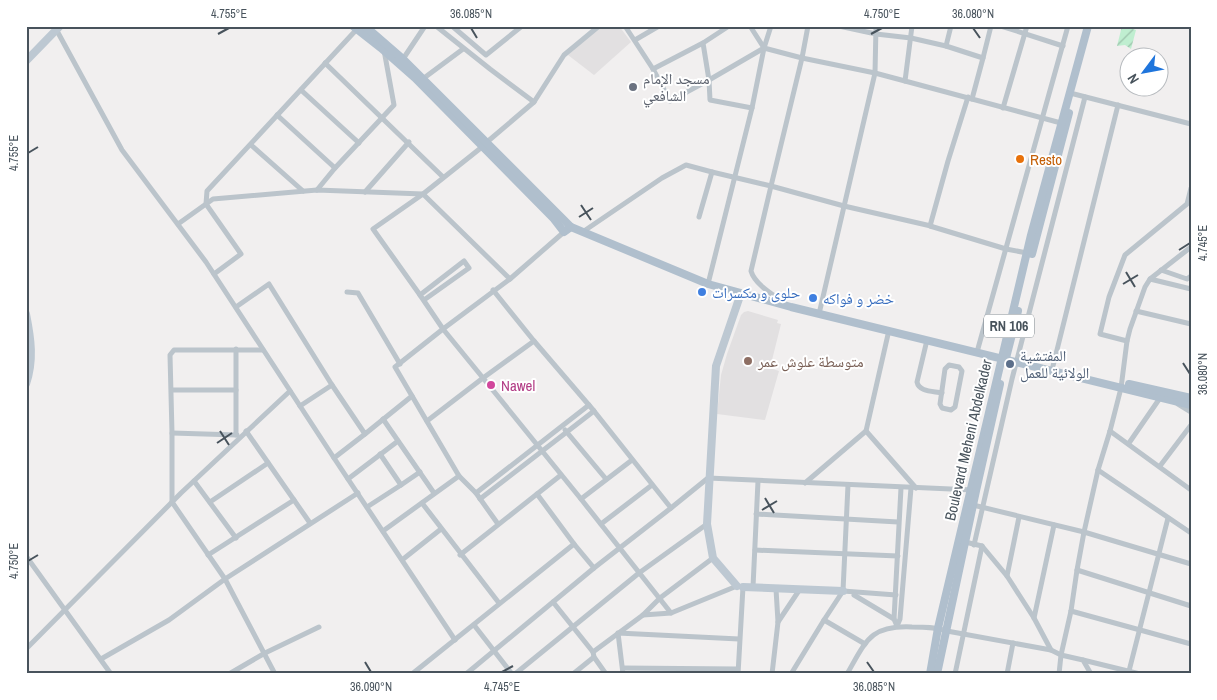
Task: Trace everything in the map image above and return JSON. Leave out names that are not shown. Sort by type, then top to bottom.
[{"type":"main road","name":"Boulevard Meheni Abdelkader","points":[[938,628],[973,490],[1031,235],[1088,26]]},
{"type":"main road","name":"Boulevard Meheni Abdelkader","points":[[1004,357],[1092,26]]},
{"type":"main road","points":[[358,27],[403,59],[424,78],[564,232],[571,227]]},
{"type":"main road","points":[[358,27],[415,78],[571,227],[708,284],[791,307],[1122,385],[1191,398]]},
{"type":"main road","points":[[1122,385],[1160,398],[1191,405]]},
{"type":"main road","points":[[938,674],[973,505],[973,490]]},
{"type":"main road","name":"RN 106","points":[[930,674],[938,628]]},
{"type":"street","points":[[403,59],[425,26]]},
{"type":"street","points":[[436,26],[534,102]]},
{"type":"street","points":[[452,26],[486,55]]},
{"type":"street","points":[[599,26],[564,55],[534,102],[485,145],[423,194],[373,229],[443,329],[601,524],[670,613]]},
{"type":"street","points":[[625,26],[670,101],[764,48]]},
{"type":"street","points":[[634,40],[659,26]]},
{"type":"street","points":[[653,70],[703,43],[729,26]]},
{"type":"street","points":[[750,26],[764,48],[905,81],[1061,123]]},
{"type":"street","points":[[708,284],[752,108],[764,48],[771,26]]},
{"type":"street","points":[[791,307],[753,277],[751,271],[808,26]]},
{"type":"street","points":[[839,26],[876,34],[910,38],[946,46],[983,58]]},
{"type":"street","points":[[819,314],[875,74],[876,26]]},
{"type":"street","points":[[905,81],[912,26]]},
{"type":"street","points":[[946,46],[951,26]]},
{"type":"street","points":[[931,226],[948,161],[992,26]]},
{"type":"street","points":[[1001,26],[1063,46]]},
{"type":"street","points":[[1003,108],[1027,26]]},
{"type":"street","points":[[977,352],[1068,26]]},
{"type":"street","points":[[26,61],[58,27],[122,150],[214,274],[455,640]]},
{"type":"street","points":[[214,274],[241,254],[206,204],[208,191],[358,27]]},
{"type":"street","points":[[479,61],[518,27]]},
{"type":"street","points":[[703,43],[710,100],[752,108]]},
{"type":"street","points":[[424,78],[463,48]]},
{"type":"street","points":[[317,190],[394,105],[384,50]]},
{"type":"street","points":[[325,63],[444,177]]},
{"type":"street","points":[[301,90],[359,143]]},
{"type":"street","points":[[1074,94],[1191,124]]},
{"type":"street","points":[[974,545],[1017,360],[1085,97]]},
{"type":"street","points":[[1052,368],[1118,105]]},
{"type":"street","points":[[277,116],[335,168]]},
{"type":"street","points":[[365,192],[409,142]]},
{"type":"street","points":[[251,145],[303,191]]},
{"type":"street","points":[[584,232],[662,178],[686,165],[844,206],[931,226],[1006,249],[1028,253]]},
{"type":"street","points":[[699,217],[712,172]]},
{"type":"street","points":[[1127,341],[1100,334],[1109,297],[1125,255],[1187,204],[1191,188]]},
{"type":"street","points":[[178,224],[213,198],[317,190],[423,194],[510,279]]},
{"type":"street","points":[[498,524],[476,492],[459,476],[395,367],[510,279],[564,232]]},
{"type":"street","points":[[1059,674],[1084,532],[1098,470],[1122,385],[1127,341],[1136,311],[1150,279],[1191,247]]},
{"type":"street","points":[[420,295],[464,261],[469,268],[424,300]]},
{"type":"street","points":[[1161,270],[1187,279],[1191,276]]},
{"type":"street","points":[[1150,279],[1191,289]]},
{"type":"street","points":[[236,307],[269,284],[364,434]]},
{"type":"street","points":[[494,290],[671,508]]},
{"type":"street","points":[[348,292],[358,293],[400,364]]},
{"type":"street","points":[[618,633],[623,671],[738,671],[740,586],[712,558],[707,524],[708,478],[716,366],[741,293]]},
{"type":"street","points":[[1136,311],[1191,324]]},
{"type":"street","points":[[26,314],[32,359],[26,384]]},
{"type":"street","points":[[804,483],[866,431],[889,330]]},
{"type":"street","points":[[427,421],[534,340]]},
{"type":"street","points":[[927,340],[917,386],[921,389],[942,393]]},
{"type":"street","points":[[236,349],[236,390],[241,434],[268,463],[310,523]]},
{"type":"street","points":[[264,350],[174,350],[171,352],[172,502],[225,579],[275,674]]},
{"type":"street","points":[[949,365],[961,368],[962,374],[954,409],[942,408],[942,393],[946,367],[949,365]]},
{"type":"street","points":[[300,406],[332,385]]},
{"type":"street","points":[[172,390],[236,390]]},
{"type":"street","points":[[26,649],[241,434],[290,391]]},
{"type":"street","points":[[334,458],[412,396]]},
{"type":"street","points":[[1129,443],[1160,398]]},
{"type":"street","points":[[1171,400],[1191,412]]},
{"type":"street","points":[[476,492],[589,405]]},
{"type":"street","points":[[480,499],[594,411]]},
{"type":"street","points":[[383,420],[434,493]]},
{"type":"street","points":[[1160,466],[1191,425]]},
{"type":"street","points":[[561,426],[606,479]]},
{"type":"street","points":[[866,431],[914,488],[900,619],[897,626]]},
{"type":"street","points":[[1110,431],[1190,487]]},
{"type":"street","points":[[172,433],[241,434]]},
{"type":"street","points":[[348,479],[398,441]]},
{"type":"street","points":[[380,454],[401,485]]},
{"type":"street","points":[[581,499],[632,460]]},
{"type":"street","points":[[210,502],[268,463]]},
{"type":"street","points":[[1098,470],[1191,532]]},
{"type":"street","points":[[367,507],[420,472]]},
{"type":"street","points":[[460,555],[561,475]]},
{"type":"street","points":[[384,531],[459,476]]},
{"type":"street","points":[[466,674],[594,568],[708,478],[973,490]]},
{"type":"street","points":[[194,481],[236,538]]},
{"type":"street","points":[[754,588],[758,481]]},
{"type":"street","points":[[601,524],[652,485]]},
{"type":"street","points":[[791,674],[843,591],[848,485]]},
{"type":"street","points":[[897,626],[894,619],[901,488]]},
{"type":"street","points":[[100,659],[169,620],[225,579],[358,493]]},
{"type":"street","points":[[537,494],[594,568]]},
{"type":"street","points":[[208,556],[294,500]]},
{"type":"street","points":[[422,503],[460,555],[499,603]]},
{"type":"street","points":[[973,505],[1084,532],[1191,564]]},
{"type":"street","points":[[756,514],[898,522]]},
{"type":"street","points":[[1008,576],[1018,517]]},
{"type":"street","points":[[1129,671],[1168,518]]},
{"type":"street","points":[[474,624],[514,674],[639,573],[707,524]]},
{"type":"street","points":[[1034,618],[1054,525]]},
{"type":"street","points":[[402,560],[441,529]]},
{"type":"street","points":[[965,542],[982,546],[1008,576],[1034,618],[1050,650]]},
{"type":"street","points":[[412,674],[574,544]]},
{"type":"street","points":[[954,674],[982,546]]},
{"type":"street","points":[[755,550],[898,556]]},
{"type":"street","points":[[26,556],[111,674]]},
{"type":"street","points":[[572,674],[618,633],[643,615],[660,598],[712,558]]},
{"type":"street","points":[[1077,570],[1191,606]]},
{"type":"street","points":[[643,615],[670,613],[740,586],[896,595]]},
{"type":"street","points":[[772,674],[778,622],[776,589]]},
{"type":"street","points":[[778,622],[800,589]]},
{"type":"street","points":[[852,593],[894,619]]},
{"type":"street","points":[[553,602],[606,674]]},
{"type":"street","points":[[1071,611],[1191,644]]},
{"type":"street","points":[[824,620],[865,644]]},
{"type":"street","points":[[847,674],[872,635],[897,626],[938,628],[1050,650],[1061,655],[1140,674]]},
{"type":"street","points":[[229,674],[265,653],[319,627]]},
{"type":"street","points":[[618,633],[739,639]]},
{"type":"street","points":[[1007,674],[1013,643]]},
{"type":"street","points":[[1083,660],[1091,674]]},
{"type":"shaded area","points":[[598,26],[619,26],[631,42],[594,75],[568,55]]},
{"type":"shaded area","name":"متوسطة علوش عمر","points":[[748,311],[778,320],[777,323],[781,324],[770,368],[779,371],[765,420],[717,414],[721,375],[727,354],[741,315]]},
{"type":"green space","points":[[1122,26],[1136,30],[1131,48],[1125,45],[1117,46]]},
{"type":"place","name":"مسجد الإمام الشافعي","points":[[633,87]]},
{"type":"place","name":"Resto","points":[[1020,159]]},
{"type":"place","name":"حلوى و مكسرات","points":[[702,292]]},
{"type":"place","name":"خضر و فواكه","points":[[813,298]]},
{"type":"place","name":"متوسطة علوش عمر","points":[[748,361]]},
{"type":"place","name":"المفتشية الولائية للعمل","points":[[1010,364]]},
{"type":"place","name":"Nawel","points":[[491,385]]}]
